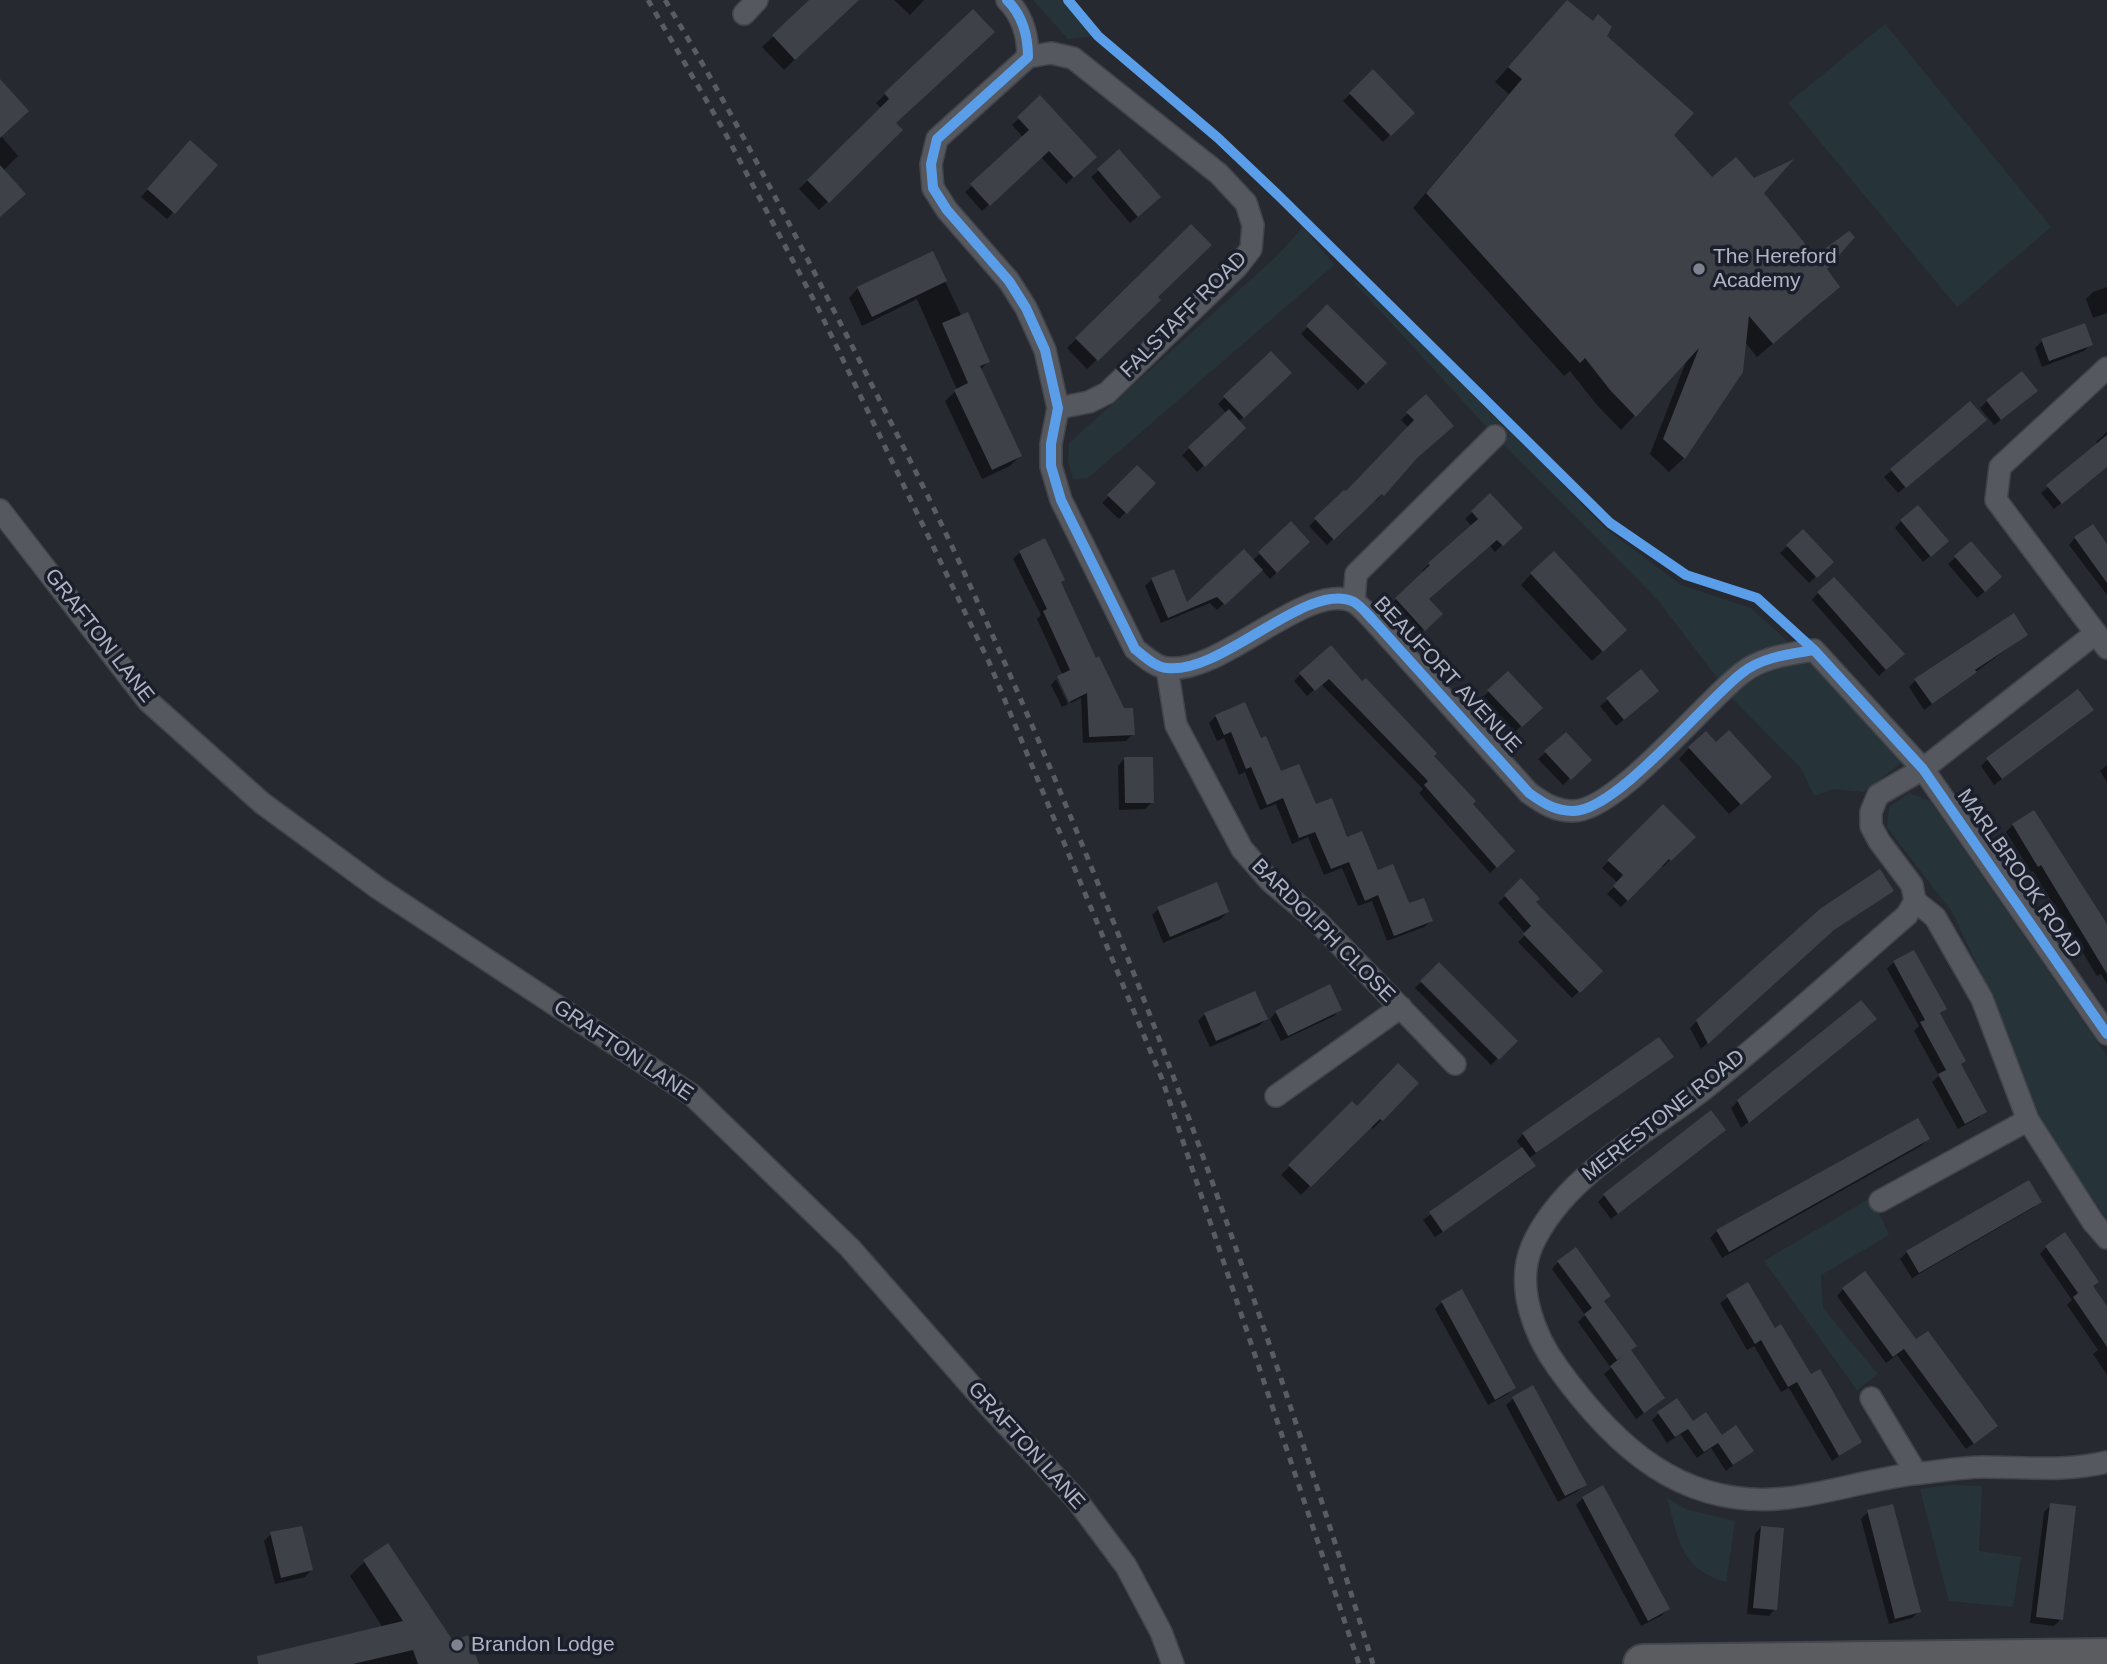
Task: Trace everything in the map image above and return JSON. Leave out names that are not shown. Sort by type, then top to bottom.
[{"type":"highway","points":[[1643,1664],[2107,1658]]},
{"type":"street","points":[[1007,0],[1013,6],[1028,36],[1028,57],[937,139],[931,164],[933,188],[947,210],[1009,281],[1026,308],[1045,350],[1058,408],[1051,444],[1051,466],[1061,500],[1135,649],[1151,662],[1167,668]]},
{"type":"street","name":"FALSTAFF ROAD","points":[[1028,57],[1051,53],[1073,58],[1219,174],[1246,203],[1254,225],[1251,249],[1237,267],[1107,393],[1089,402],[1058,408]]},
{"type":"street","points":[[2107,368],[2000,467],[1996,500],[2102,641],[1923,769],[1878,795],[1871,812],[1871,826],[1879,841],[1912,886],[1915,901],[1935,917],[1982,999],[2028,1120],[2093,1222],[2107,1238]]},
{"type":"street","points":[[1354,602],[1356,574],[1495,436]]},
{"type":"street","name":"GRAFTON LANE","points":[[0,510],[148,701],[262,803],[378,888],[692,1095],[850,1248],[989,1406],[1076,1499],[1126,1566],[1161,1632],[1173,1664]]},
{"type":"street","name":"BEAUFORT AVENUE","points":[[1167,668],[1200,664],[1308,606],[1334,598],[1354,602],[1529,793],[1547,806],[1575,811],[1601,802],[1625,784],[1744,671],[1776,656],[1814,650],[1923,769]]},
{"type":"street","name":"BARDOLPH CLOSE","points":[[1167,668],[1176,726],[1242,849],[1270,881],[1317,921],[1455,1063]]},
{"type":"street","name":"MARLBROOK ROAD","points":[[1923,769],[2107,1034]]},
{"type":"street","name":"MERESTONE ROAD","points":[[1915,901],[1907,915],[1705,1088],[1583,1179],[1546,1219],[1531,1248],[1525,1274],[1528,1306],[1545,1350],[1581,1400],[1607,1429],[1656,1469],[1699,1491],[1742,1500],[1788,1498],[1916,1473],[1983,1467],[2032,1470],[2107,1462]]},
{"type":"street","points":[[1276,1096],[1401,1007]]},
{"type":"street","points":[[1880,1201],[2028,1120]]},
{"type":"street","points":[[1871,1398],[1916,1473]]},
{"type":"shaded area","points":[[1033,0],[1068,0],[1098,36],[1068,39]]},
{"type":"shaded area","points":[[1885,24],[2051,227],[1957,307],[1788,103]]},
{"type":"shaded area","points":[[1303,227],[1334,265],[1088,478],[1073,479],[1068,462],[1069,443],[1278,255]]},
{"type":"shaded area","points":[[1351,279],[1387,305],[1604,527],[1681,585],[1751,608],[1788,642],[1750,655],[1718,679],[1657,599],[1494,435]]},
{"type":"shaded area","points":[[1810,661],[1903,761],[1864,792],[1833,789],[1814,796],[1801,768],[1731,697],[1758,676],[1787,665]]},
{"type":"shaded area","points":[[1909,793],[1930,801],[2107,1056],[2107,1220],[2036,1115],[1991,994],[1952,912],[1887,827],[1889,807]]},
{"type":"shaded area","points":[[1872,1197],[1889,1235],[1821,1275],[1823,1308],[1878,1374],[1857,1390],[1764,1261]]},
{"type":"shaded area","points":[[1949,1485],[1982,1486],[1979,1551],[2021,1557],[2013,1607],[1949,1601],[1920,1489]]},
{"type":"shaded area","points":[[1667,1498],[1686,1509],[1735,1521],[1726,1582],[1710,1576],[1690,1560],[1683,1550]]},
{"type":"building","points":[[809,0],[859,0],[795,60],[772,35]]},
{"type":"building","points":[[1567,0],[1593,21],[1598,14],[1612,27],[1607,36],[1694,113],[1674,135],[1712,177],[1736,157],[1754,178],[1794,159],[1764,193],[1815,256],[1849,231],[1855,237],[1827,269],[1840,287],[1773,344],[1749,316],[1743,372],[1685,459],[1663,439],[1699,348],[1636,417],[1585,358],[1580,363],[1426,193],[1522,79],[1508,67]]},
{"type":"building","points":[[973,9],[995,32],[896,123],[903,130],[829,203],[807,180],[889,99],[884,93]]},
{"type":"building","points":[[1373,69],[1415,113],[1391,136],[1349,93]]},
{"type":"building","points":[[0,79],[29,111],[0,138]]},
{"type":"building","points":[[1040,95],[1097,157],[1074,178],[1049,151],[990,206],[970,184],[1029,130],[1017,117]]},
{"type":"building","points":[[190,140],[218,165],[175,214],[147,189]]},
{"type":"building","points":[[1119,149],[1161,197],[1138,217],[1097,169]]},
{"type":"building","points":[[0,165],[26,194],[0,217]]},
{"type":"building","points":[[1191,224],[1212,245],[1158,297],[1161,300],[1098,361],[1075,338]]},
{"type":"building","points":[[933,251],[947,281],[872,317],[857,287]]},
{"type":"building","points":[[1327,304],[1387,363],[1366,384],[1306,326]]},
{"type":"building","points":[[968,312],[990,362],[980,366],[1022,456],[992,470],[954,390],[968,383],[942,323]]},
{"type":"building","points":[[2085,323],[2093,345],[2049,361],[2041,339]]},
{"type":"building","points":[[1271,351],[1292,373],[1244,418],[1223,396]]},
{"type":"building","points":[[2022,371],[2038,391],[2001,420],[1986,400]]},
{"type":"building","points":[[1426,394],[1454,426],[1417,458],[1384,496],[1382,494],[1334,540],[1314,518],[1346,491],[1414,420],[1406,412]]},
{"type":"building","points":[[1970,401],[1987,420],[1906,488],[1890,469]]},
{"type":"building","points":[[1229,409],[1246,428],[1205,467],[1188,447]]},
{"type":"building","points":[[2107,435],[2107,467],[2062,504],[2046,485]]},
{"type":"building","points":[[1137,465],[1156,483],[1127,514],[1107,495]]},
{"type":"building","points":[[1490,493],[1523,528],[1503,546],[1497,540],[1429,599],[1443,614],[1425,631],[1395,598],[1430,565],[1428,563],[1478,519],[1471,511]]},
{"type":"building","points":[[1918,505],[1949,541],[1931,557],[1900,520]]},
{"type":"building","points":[[1291,521],[1310,542],[1277,573],[1258,552]]},
{"type":"building","points":[[2093,524],[2107,544],[2107,583],[2074,537]]},
{"type":"building","points":[[1803,529],[1834,562],[1817,578],[1786,545]]},
{"type":"building","points":[[1045,538],[1065,580],[1061,582],[1096,658],[1099,656],[1124,708],[1133,708],[1135,735],[1089,737],[1087,693],[1069,702],[1057,676],[1070,670],[1043,611],[1047,609],[1019,551]]},
{"type":"building","points":[[1971,541],[2002,577],[1985,592],[1954,556]]},
{"type":"building","points":[[1244,549],[1263,570],[1225,605],[1217,597],[1168,618],[1151,578],[1174,569],[1187,602]]},
{"type":"building","points":[[1554,551],[1627,630],[1603,652],[1530,573]]},
{"type":"building","points":[[1834,577],[1905,654],[1886,670],[1817,592]]},
{"type":"building","points":[[2014,613],[2028,635],[1975,670],[1977,672],[1932,704],[1914,679]]},
{"type":"building","points":[[1331,645],[1362,681],[1366,678],[1437,753],[1434,756],[1476,801],[1473,804],[1515,851],[1497,868],[1424,785],[1428,781],[1329,679],[1315,691],[1299,673]]},
{"type":"building","points":[[1641,669],[1659,691],[1624,720],[1606,698]]},
{"type":"building","points":[[1508,671],[1543,708],[1522,727],[1487,690]]},
{"type":"building","points":[[2078,689],[2094,710],[2002,779],[1986,758]]},
{"type":"building","points":[[1245,702],[1261,738],[1266,736],[1281,771],[1299,764],[1316,804],[1332,798],[1347,837],[1362,831],[1378,870],[1393,864],[1409,903],[1424,898],[1433,921],[1394,936],[1378,895],[1365,901],[1349,862],[1331,869],[1315,832],[1299,838],[1283,798],[1267,805],[1251,767],[1246,769],[1231,732],[1224,735],[1215,715]]},
{"type":"building","points":[[1729,730],[1772,777],[1741,805],[1688,747],[1706,731],[1716,742]]},
{"type":"building","points":[[1566,732],[1592,760],[1571,780],[1544,751]]},
{"type":"building","points":[[1124,757],[1153,757],[1154,803],[1125,803]]},
{"type":"building","points":[[1663,804],[1696,837],[1671,861],[1669,859],[1628,901],[1613,886],[1623,875],[1607,860]]},
{"type":"building","points":[[2034,810],[2107,924],[2107,974],[2041,865],[2038,867],[2012,824]]},
{"type":"building","points":[[1880,869],[1894,891],[1834,930],[1708,1044],[1696,1020],[1820,909]]},
{"type":"building","points":[[1521,878],[1540,899],[1536,902],[1603,971],[1580,993],[1523,934],[1531,926],[1504,895]]},
{"type":"building","points":[[1217,882],[1229,912],[1170,937],[1157,907]]},
{"type":"building","points":[[1914,950],[1947,1009],[1940,1013],[1966,1061],[1961,1064],[1987,1112],[1965,1124],[1938,1074],[1946,1070],[1920,1022],[1925,1020],[1893,961]]},
{"type":"building","points":[[1439,962],[1518,1041],[1499,1060],[1420,981]]},
{"type":"building","points":[[1330,984],[1342,1010],[1288,1036],[1275,1011]]},
{"type":"building","points":[[1255,991],[1268,1019],[1216,1041],[1204,1013]]},
{"type":"building","points":[[1861,1000],[1877,1019],[1749,1123],[1737,1100]]},
{"type":"building","points":[[1659,1037],[1674,1057],[1536,1153],[1522,1133]]},
{"type":"building","points":[[1398,1063],[1419,1083],[1383,1121],[1380,1119],[1311,1187],[1288,1165],[1352,1101],[1357,1106]]},
{"type":"building","points":[[1711,1110],[1726,1130],[1618,1214],[1603,1194]]},
{"type":"building","points":[[1918,1118],[1930,1139],[1729,1252],[1716,1230]]},
{"type":"building","points":[[1522,1147],[1536,1166],[1443,1232],[1429,1212]]},
{"type":"building","points":[[2029,1180],[2042,1202],[1919,1273],[1906,1251]]},
{"type":"building","points":[[2065,1232],[2099,1282],[2093,1286],[2107,1306],[2107,1347],[2073,1297],[2078,1293],[2045,1246]]},
{"type":"building","points":[[1576,1247],[1611,1296],[1604,1301],[1637,1346],[1631,1350],[1665,1398],[1644,1413],[1610,1366],[1624,1355],[1617,1360],[1584,1314],[1592,1308],[1557,1261]]},
{"type":"building","points":[[1865,1271],[1916,1339],[1928,1331],[1998,1426],[1974,1444],[1904,1349],[1893,1357],[1842,1288]]},
{"type":"building","points":[[1748,1282],[1775,1328],[1781,1324],[1811,1374],[1820,1369],[1862,1442],[1839,1456],[1797,1382],[1788,1387],[1761,1340],[1755,1344],[1726,1295]]},
{"type":"building","points":[[1462,1289],[1516,1388],[1495,1400],[1441,1301]]},
{"type":"building","points":[[1533,1385],[1587,1485],[1565,1496],[1512,1397]]},
{"type":"building","points":[[1677,1398],[1693,1421],[1706,1412],[1722,1435],[1736,1425],[1754,1451],[1733,1465],[1718,1443],[1704,1452],[1688,1429],[1675,1437],[1657,1412]]},
{"type":"building","points":[[1603,1485],[1670,1609],[1648,1621],[1582,1497]]},
{"type":"building","points":[[2050,1503],[2076,1506],[2063,1620],[2036,1617]]},
{"type":"building","points":[[1893,1504],[1921,1612],[1895,1619],[1867,1510]]},
{"type":"building","points":[[302,1526],[313,1570],[281,1578],[270,1532]]},
{"type":"building","points":[[1761,1526],[1784,1528],[1777,1610],[1753,1608]]},
{"type":"building","points":[[388,1543],[453,1641],[468,1635],[479,1664],[418,1664],[413,1650],[353,1664],[258,1664],[257,1656],[403,1621],[363,1560]]},
{"type":"railway","points":[[648,0],[723,129],[818,308],[989,662],[1162,1079],[1359,1664]]},
{"type":"railway","points":[[665,0],[736,124],[903,446],[944,529],[1075,828],[1131,965],[1234,1242],[1329,1523],[1373,1664]]},
{"type":"cycle path","points":[[1007,0],[1017,12],[1023,26],[1028,57],[937,139],[931,164],[933,188],[947,210],[1009,281],[1026,308],[1045,350],[1058,408],[1051,444],[1051,466],[1061,500],[1135,649],[1158,666],[1189,666],[1213,657],[1313,604],[1335,599],[1354,602],[1529,793],[1550,806],[1573,811],[1591,806],[1636,775],[1742,673],[1758,663],[1776,657],[1814,650],[1923,769],[2107,1034]]},
{"type":"cycle path","points":[[1068,0],[1098,36],[1218,138],[1279,196],[1610,523],[1686,575],[1757,598],[1814,650]]},
{"type":"place","name":"The Hereford Academy","points":[[1699,269]]},
{"type":"place","name":"Brandon Lodge","points":[[457,1645]]}]
